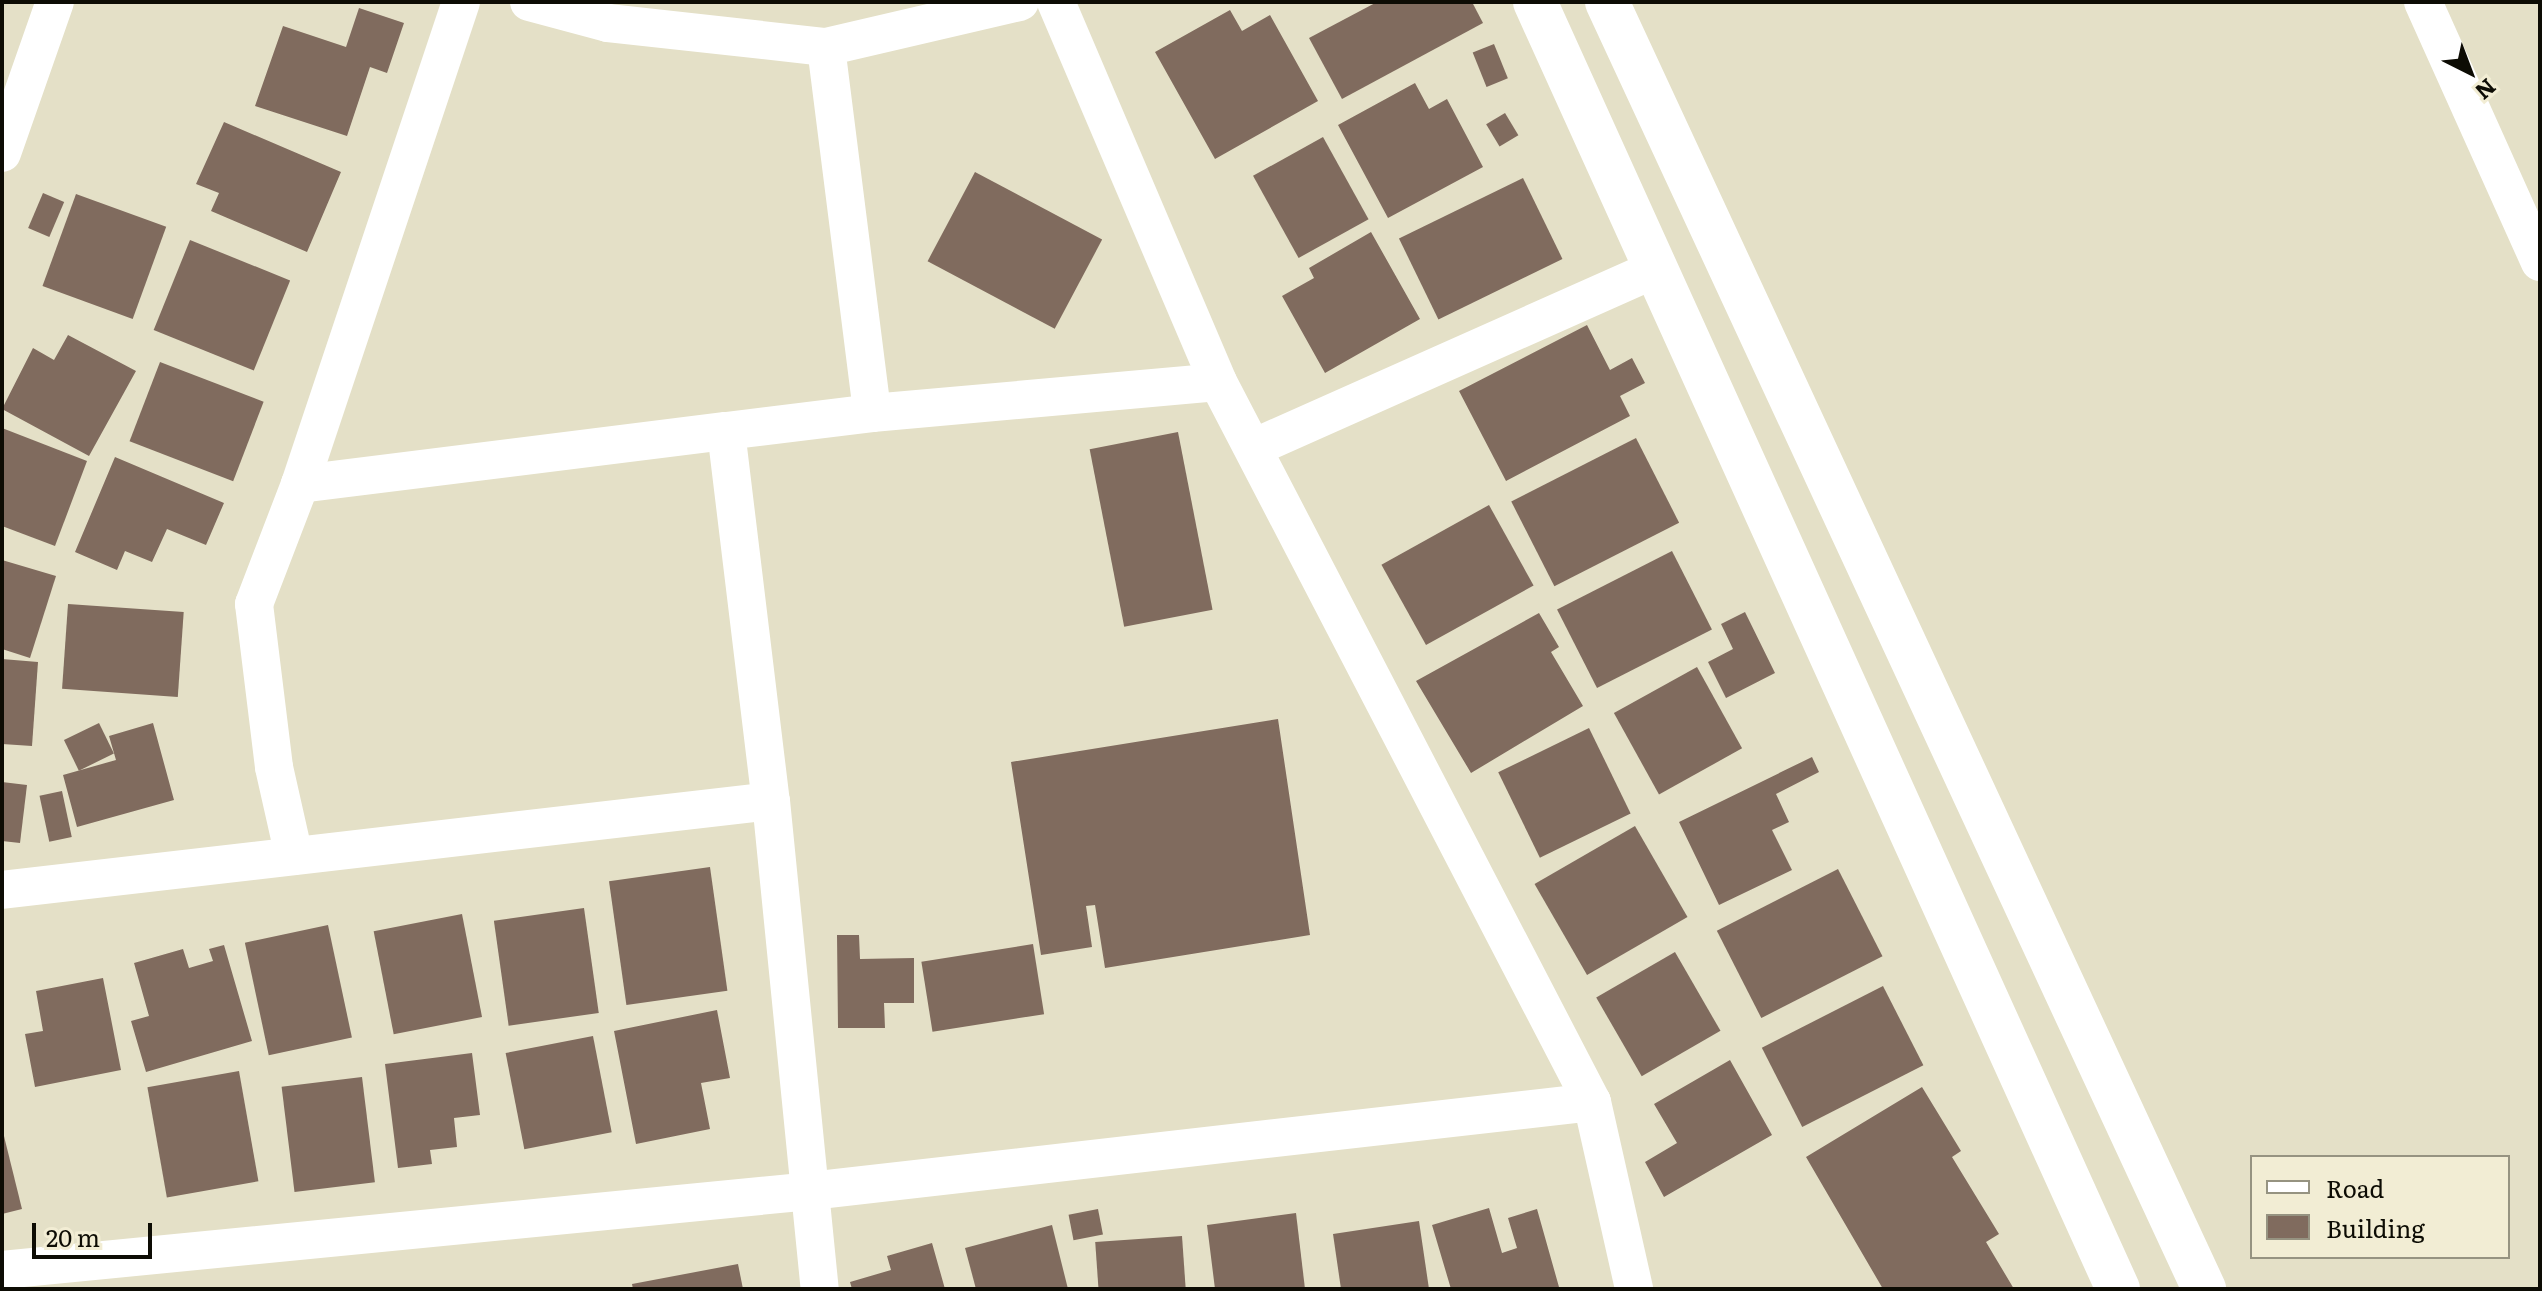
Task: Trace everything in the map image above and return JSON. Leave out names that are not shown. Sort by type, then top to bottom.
[{"type":"street","points":[[2,153],[55,2]]},
{"type":"street","points":[[294,856],[274,767],[254,604],[300,484],[461,2]]},
{"type":"street","points":[[529,2],[608,23],[826,47],[1020,2]]},
{"type":"street","points":[[1056,2],[1218,382],[1592,1102],[1634,1289]]},
{"type":"street","points":[[1535,2],[2118,1289]]},
{"type":"street","points":[[1607,2],[2204,1289]]},
{"type":"street","points":[[2423,2],[2540,261]]},
{"type":"street","points":[[826,47],[872,413]]},
{"type":"street","points":[[1253,448],[1655,269]]},
{"type":"street","points":[[300,484],[872,413],[1218,382]]},
{"type":"street","points":[[726,431],[771,801],[820,1289]]},
{"type":"street","points":[[2,890],[771,801]]},
{"type":"street","points":[[2,1270],[810,1191],[1592,1102]]},
{"type":"building","points":[[1377,2],[1472,2],[1483,23],[1342,99],[1309,38]]},
{"type":"building","points":[[359,8],[404,23],[387,73],[370,67],[347,136],[255,106],[283,26],[346,47]]},
{"type":"building","points":[[1230,10],[1242,31],[1270,15],[1318,101],[1215,159],[1155,52]]},
{"type":"building","points":[[1494,44],[1508,78],[1487,87],[1473,53]]},
{"type":"building","points":[[1415,83],[1429,109],[1447,99],[1483,167],[1388,218],[1338,125]]},
{"type":"building","points":[[1505,113],[1518,135],[1500,147],[1486,124]]},
{"type":"building","points":[[224,122],[341,172],[307,252],[211,211],[219,193],[196,184]]},
{"type":"building","points":[[1323,137],[1369,219],[1299,258],[1253,176]]},
{"type":"building","points":[[975,172],[1102,240],[1055,329],[928,261]]},
{"type":"building","points":[[1523,178],[1562,259],[1438,319],[1399,238]]},
{"type":"building","points":[[43,193],[64,202],[49,237],[28,228]]},
{"type":"building","points":[[76,194],[166,227],[133,319],[42,286]]},
{"type":"building","points":[[1371,232],[1420,319],[1325,373],[1282,296],[1314,278],[1309,268]]},
{"type":"building","points":[[190,240],[290,280],[254,370],[154,330]]},
{"type":"building","points":[[1587,325],[1610,370],[1632,358],[1645,383],[1620,396],[1630,416],[1506,481],[1459,391]]},
{"type":"building","points":[[68,335],[136,371],[89,456],[2,409],[33,348],[54,360]]},
{"type":"building","points":[[160,362],[264,402],[233,481],[130,441]]},
{"type":"building","points":[[2,428],[87,461],[55,546],[2,526]]},
{"type":"building","points":[[1178,432],[1213,610],[1124,627],[1090,449]]},
{"type":"building","points":[[1636,438],[1679,523],[1554,586],[1511,502]]},
{"type":"building","points":[[115,457],[224,503],[206,545],[167,529],[152,562],[125,551],[117,570],[75,552]]},
{"type":"building","points":[[1489,505],[1534,585],[1426,645],[1381,565]]},
{"type":"building","points":[[1672,551],[1712,629],[1597,688],[1557,610]]},
{"type":"building","points":[[2,560],[56,576],[30,658],[2,649]]},
{"type":"building","points":[[68,604],[184,612],[178,697],[62,689]]},
{"type":"building","points":[[1745,612],[1775,673],[1726,698],[1708,662],[1733,649],[1721,624]]},
{"type":"building","points":[[1539,613],[1559,647],[1551,652],[1583,706],[1471,773],[1416,681]]},
{"type":"building","points":[[2,659],[38,662],[32,746],[2,744]]},
{"type":"building","points":[[1697,667],[1742,748],[1659,794],[1614,713]]},
{"type":"building","points":[[1278,719],[1310,935],[1105,968],[1095,905],[1086,906],[1092,947],[1041,955],[1011,762]]},
{"type":"building","points":[[99,723],[114,754],[79,771],[64,740]]},
{"type":"building","points":[[153,723],[174,800],[77,827],[63,775],[116,760],[109,736]]},
{"type":"building","points":[[1589,728],[1631,813],[1540,858],[1498,772]]},
{"type":"building","points":[[1812,757],[1819,772],[1776,794],[1789,822],[1772,830],[1792,870],[1719,905],[1679,822]]},
{"type":"building","points":[[2,782],[27,785],[20,843],[2,841]]},
{"type":"building","points":[[62,791],[72,837],[49,842],[40,796]]},
{"type":"building","points":[[1635,826],[1688,917],[1587,975],[1535,884]]},
{"type":"building","points":[[710,867],[727,991],[626,1005],[609,881]]},
{"type":"building","points":[[1838,869],[1882,956],[1761,1018],[1717,931]]},
{"type":"building","points":[[584,908],[599,1013],[509,1026],[494,921]]},
{"type":"building","points":[[462,914],[482,1017],[394,1034],[374,931]]},
{"type":"building","points":[[328,925],[352,1037],[269,1055],[245,943]]},
{"type":"building","points":[[837,935],[859,935],[860,959],[914,958],[914,1003],[884,1003],[885,1028],[838,1028]]},
{"type":"building","points":[[1033,944],[1044,1014],[932,1032],[921,962]]},
{"type":"building","points":[[224,945],[252,1041],[146,1072],[131,1021],[149,1016],[134,963],[183,949],[189,968],[213,961],[209,949]]},
{"type":"building","points":[[1675,952],[1720,1031],[1642,1076],[1596,997]]},
{"type":"building","points":[[103,978],[121,1070],[35,1087],[25,1034],[43,1031],[36,991]]},
{"type":"building","points":[[1883,986],[1923,1065],[1802,1127],[1762,1048]]},
{"type":"building","points":[[717,1010],[730,1078],[701,1083],[710,1129],[636,1144],[614,1031]]},
{"type":"building","points":[[593,1036],[612,1132],[524,1149],[506,1053]]},
{"type":"building","points":[[472,1053],[480,1115],[454,1118],[457,1147],[430,1150],[432,1164],[398,1168],[385,1064]]},
{"type":"building","points":[[1730,1060],[1772,1135],[1664,1197],[1645,1162],[1677,1143],[1654,1104]]},
{"type":"building","points":[[239,1071],[258,1181],[167,1197],[147,1087]]},
{"type":"building","points":[[362,1077],[375,1182],[295,1192],[282,1087]]},
{"type":"building","points":[[1922,1087],[1961,1151],[1952,1157],[1999,1234],[1986,1242],[2014,1289],[1883,1289],[1806,1157]]},
{"type":"building","points":[[2,1128],[22,1209],[2,1214]]},
{"type":"building","points":[[1489,1208],[1502,1253],[1517,1248],[1508,1218],[1537,1209],[1559,1287],[1451,1289],[1432,1225]]},
{"type":"building","points":[[1098,1209],[1103,1235],[1074,1240],[1069,1215]]},
{"type":"building","points":[[1296,1213],[1305,1289],[1215,1289],[1207,1225]]},
{"type":"building","points":[[1419,1221],[1429,1289],[1341,1289],[1333,1234]]},
{"type":"building","points":[[1052,1225],[1068,1289],[976,1289],[965,1248]]},
{"type":"building","points":[[1182,1236],[1186,1289],[1098,1289],[1095,1242]]},
{"type":"building","points":[[932,1243],[945,1289],[852,1289],[850,1282],[891,1270],[887,1256]]},
{"type":"building","points":[[738,1264],[743,1289],[633,1289],[632,1284]]}]
